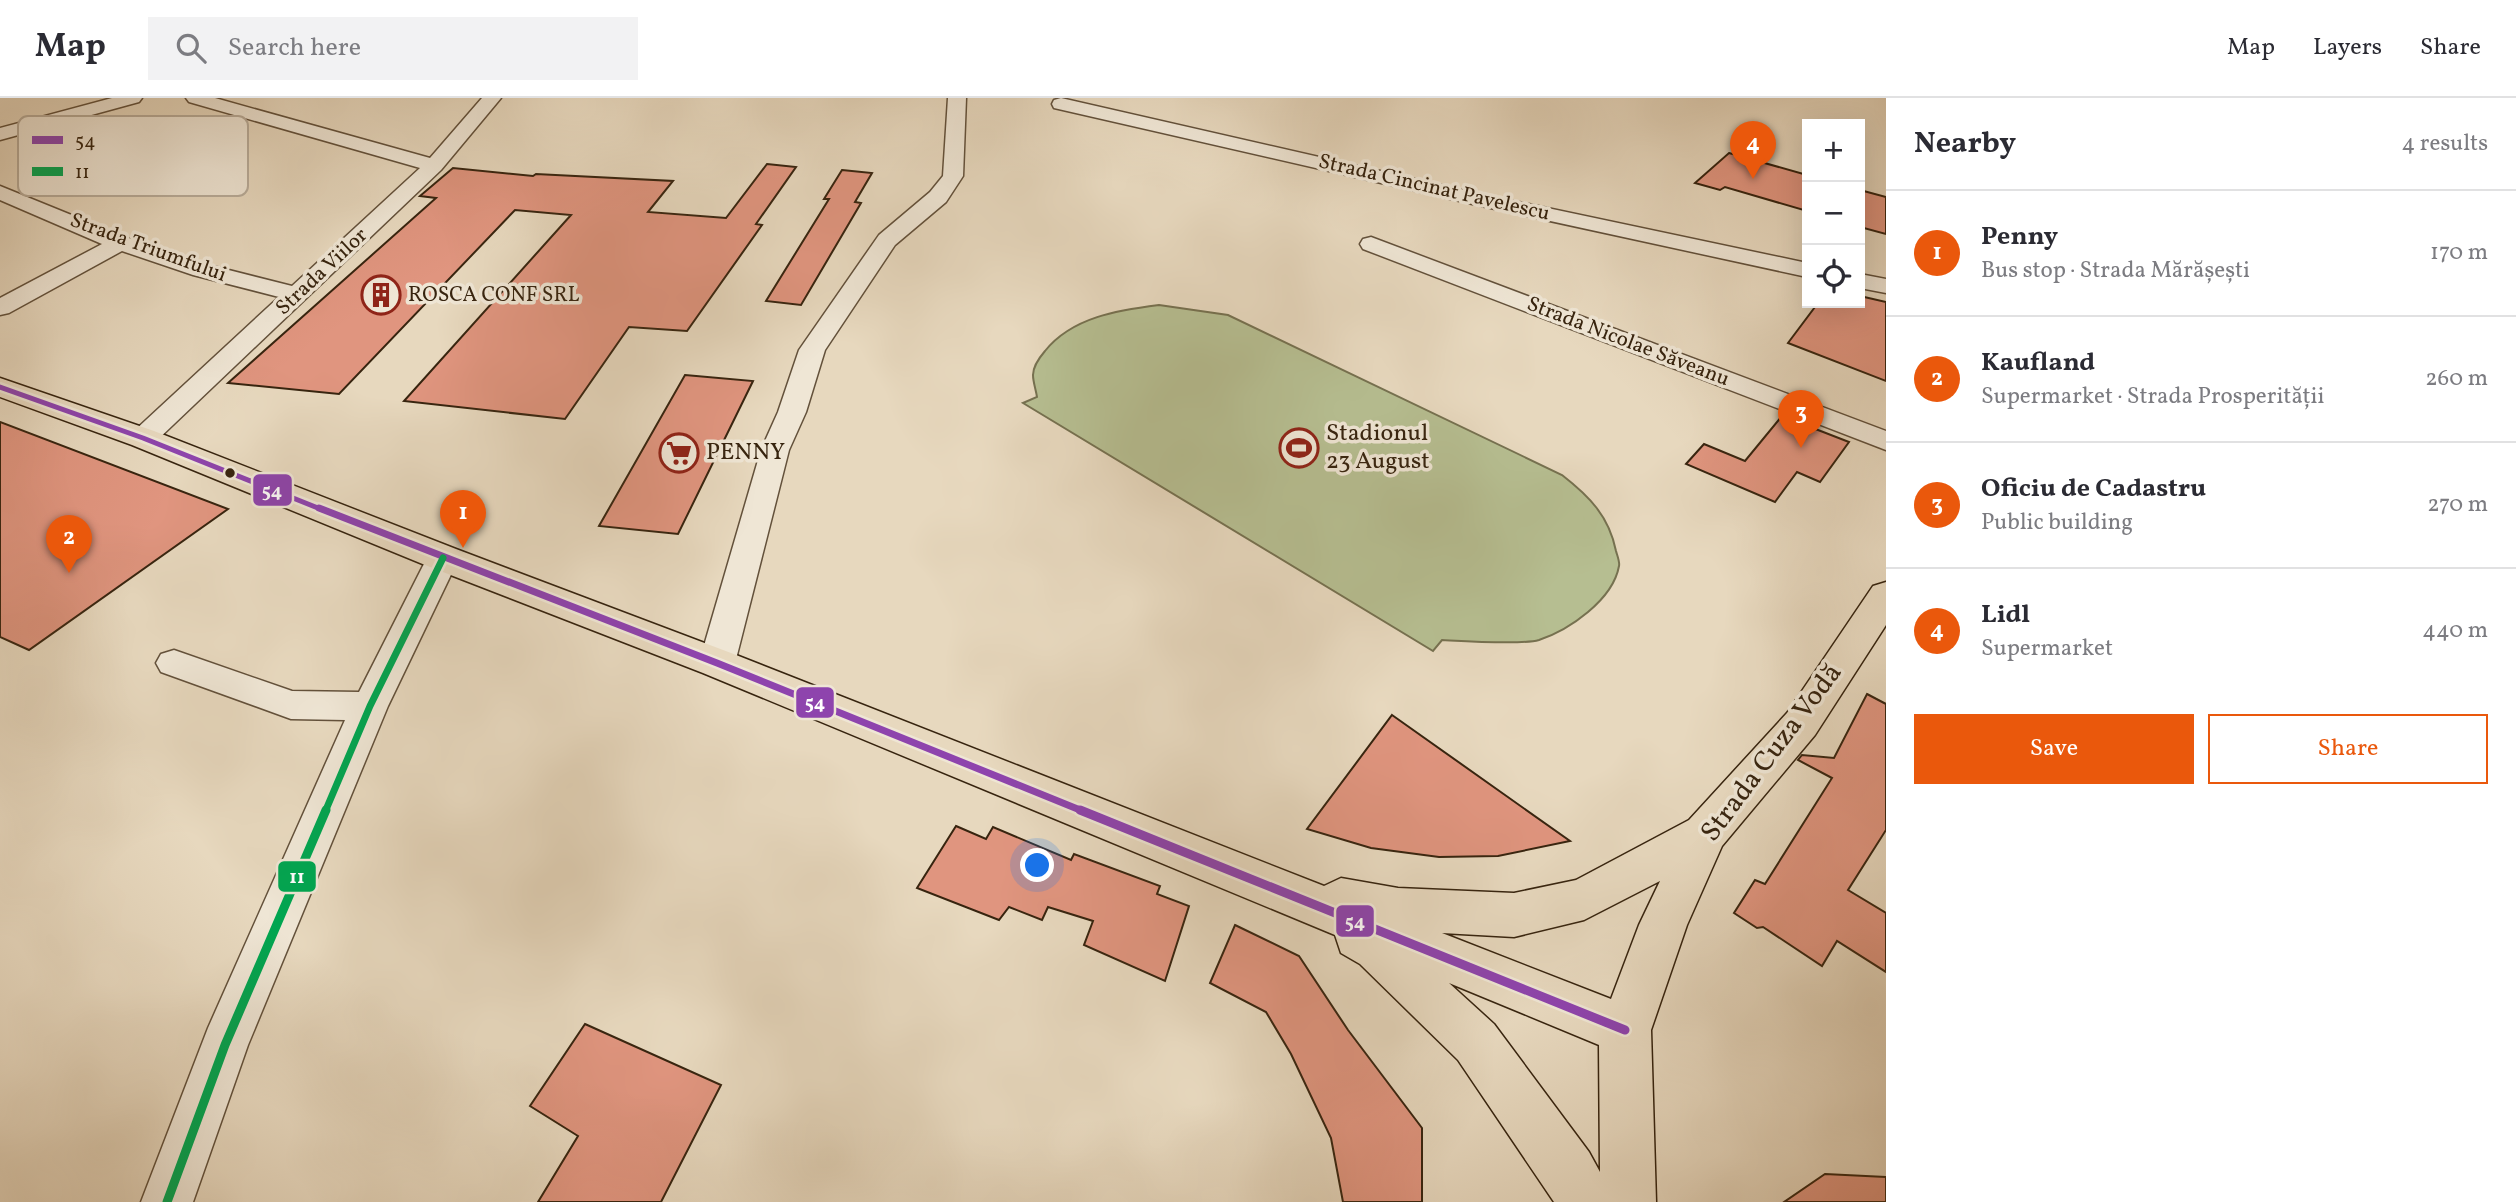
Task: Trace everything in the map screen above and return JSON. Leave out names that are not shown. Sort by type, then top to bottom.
[{"type":"main road","points":[[0,387],[143,438],[443,558],[718,663],[1625,1030]]},
{"type":"main road","name":"Strada Cuza Vodă","points":[[1628,1202],[1625,1030],[1663,925],[1705,834],[1801,724],[1886,595]]},
{"type":"main road","points":[[1271,888],[1398,909],[1514,915],[1584,899],[1705,834]]},
{"type":"main road","points":[[1271,888],[1377,948],[1476,1042],[1569,1172],[1585,1202]]},
{"type":"street","points":[[66,116],[133,98]]},
{"type":"street","points":[[194,98],[433,166]]},
{"type":"street","name":"Strada Viilor","points":[[143,438],[299,295],[433,166],[492,98]]},
{"type":"street","points":[[718,663],[775,450],[792,412],[812,350],[887,240],[938,197],[953,176],[957,98]]},
{"type":"street","name":"Strada Cincinat Pavelescu","points":[[1061,104],[1481,200],[1802,269]]},
{"type":"street","points":[[0,134],[18,129]]},
{"type":"street","name":"Strada Triumfului","points":[[0,191],[120,243],[201,270],[299,295]]},
{"type":"street","points":[[0,308],[120,243]]},
{"type":"street","name":"Strada Nicolae Săveanu","points":[[1371,244],[1886,441]]},
{"type":"street","points":[[1865,282],[1886,286]]},
{"type":"street","points":[[167,1202],[225,1045],[370,706],[443,558]]},
{"type":"street","points":[[174,663],[291,705],[370,706]]},
{"type":"green space","points":[[1159,305],[1228,315],[1562,475],[1589,499],[1603,517],[1613,539],[1619,564],[1615,579],[1599,602],[1588,612],[1563,629],[1539,640],[1442,640],[1433,651],[1023,403],[1037,397],[1034,368],[1056,339],[1097,317]]},
{"type":"building","points":[[1729,153],[1802,174],[1802,210],[1725,187],[1720,190],[1695,183]]},
{"type":"building","points":[[767,164],[796,167],[756,224],[762,225],[687,331],[629,327],[565,419],[404,401],[571,215],[515,210],[339,394],[228,383],[436,198],[420,196],[453,168],[533,176],[536,174],[673,181],[648,212],[726,218]]},
{"type":"building","points":[[842,170],[872,173],[855,202],[861,203],[801,305],[766,301],[829,199],[824,199]]},
{"type":"building","points":[[1865,191],[1886,197],[1886,234],[1865,228]]},
{"type":"building","points":[[1865,297],[1886,302],[1886,381],[1788,343],[1814,308],[1865,308]]},
{"type":"building","name":"PENNY","points":[[685,375],[753,381],[678,534],[599,526]]},
{"type":"building","points":[[1782,416],[1849,442],[1820,482],[1797,472],[1775,502],[1686,464],[1704,444],[1745,461]]},
{"type":"building","points":[[0,422],[228,509],[29,650],[0,637]]},
{"type":"building","points":[[1867,694],[1886,704],[1886,830],[1848,890],[1886,913],[1886,972],[1837,941],[1822,966],[1763,927],[1757,928],[1734,913],[1755,880],[1765,884],[1832,778],[1798,760],[1802,755],[1834,758]]},
{"type":"building","points":[[1392,715],[1570,841],[1498,856],[1439,857],[1371,848],[1307,829]]},
{"type":"building","points":[[956,826],[986,839],[993,827],[1071,860],[1074,854],[1160,886],[1157,894],[1189,906],[1165,981],[1084,945],[1093,921],[1048,907],[1042,920],[1009,907],[999,920],[917,888]]},
{"type":"building","points":[[1235,925],[1299,956],[1348,1030],[1422,1128],[1422,1202],[1343,1202],[1331,1138],[1291,1054],[1266,1012],[1210,983]]},
{"type":"building","points":[[585,1024],[721,1085],[661,1202],[538,1202],[578,1136],[530,1106]]},
{"type":"building","points":[[1825,1174],[1886,1177],[1886,1202],[1784,1202]]},
{"type":"transit line","name":"54","points":[[0,387],[143,438],[443,558],[717,663],[1625,1030]]},
{"type":"transit line","name":"11","points":[[167,1202],[225,1045],[370,706],[443,558]]},
{"type":"place","name":"Lidl","points":[[1753,179]]},
{"type":"place","name":"ROSCA CONF SRL","points":[[381,295]]},
{"type":"place","name":"Stadionul 23 August","points":[[1299,448]]},
{"type":"place","name":"Oficiu de Cadastru","points":[[1801,448]]},
{"type":"place","name":"PENNY","points":[[679,453]]},
{"type":"place","name":"Penny","points":[[463,548]]},
{"type":"place","name":"Kaufland","points":[[69,573]]}]
